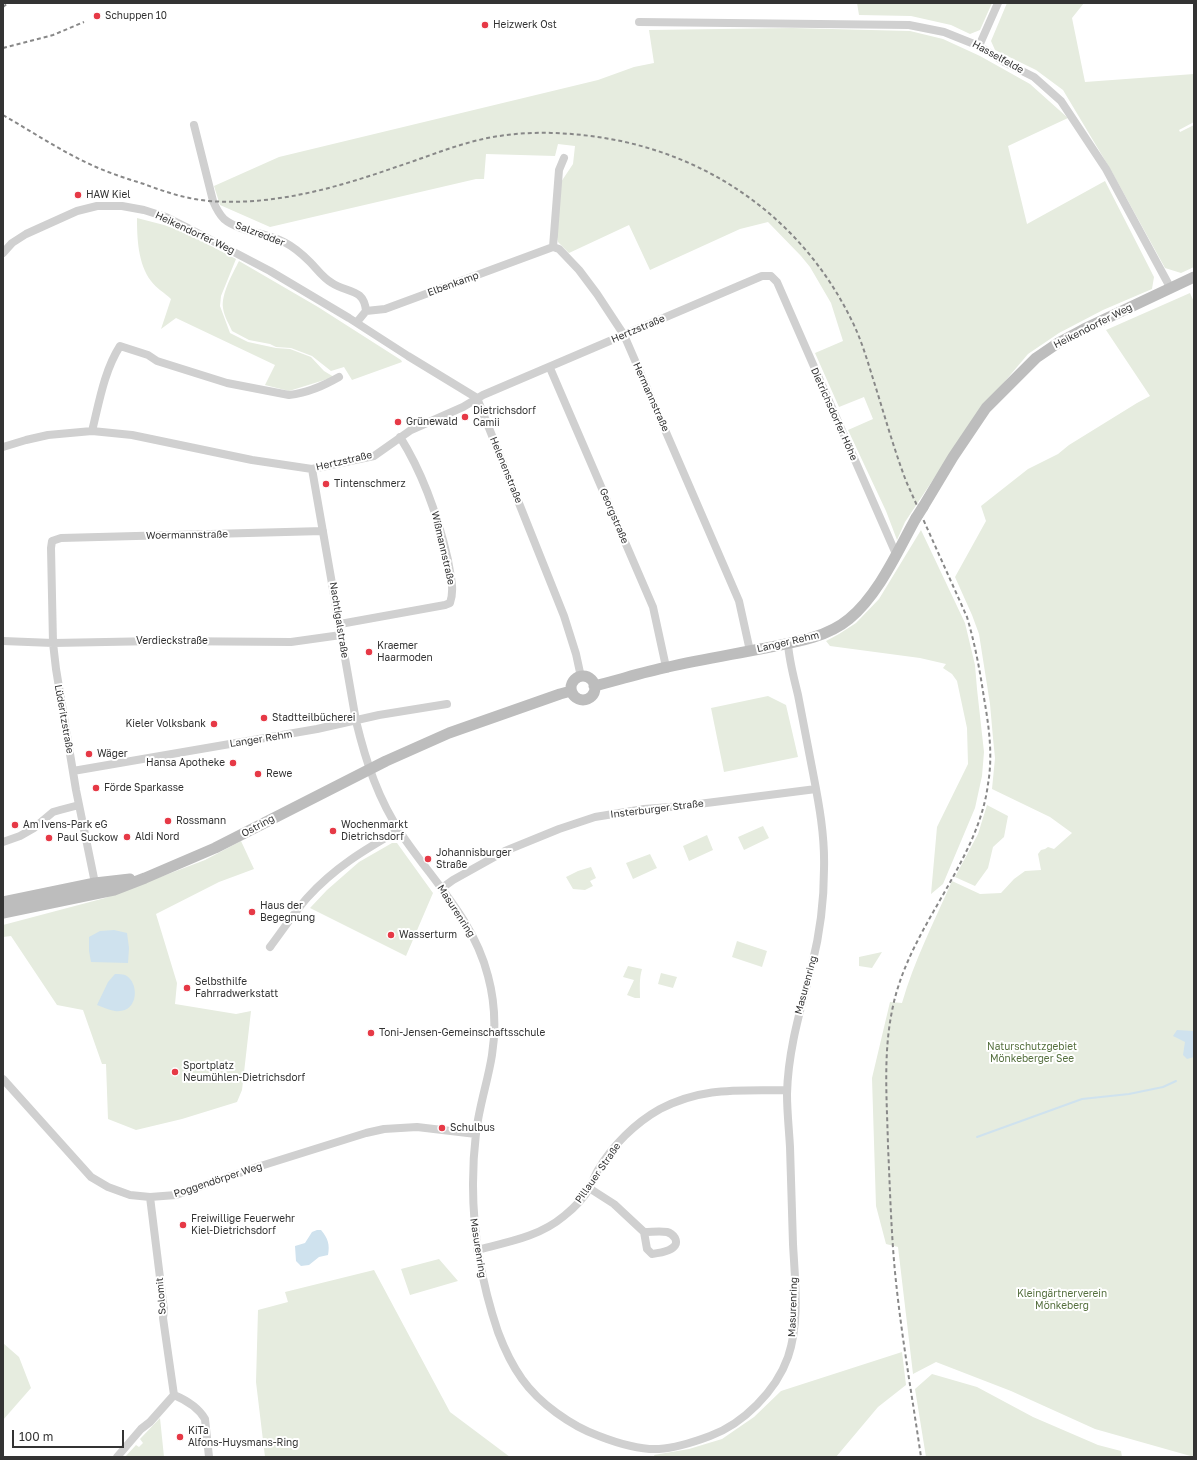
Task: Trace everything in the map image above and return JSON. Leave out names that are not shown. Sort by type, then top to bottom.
[{"type":"street","points":[[979,46],[998,3]]},
{"type":"street","name":"Hasselfelde","points":[[639,22],[909,25],[944,32],[979,46],[1004,62],[1034,77],[1061,101],[1106,169],[1170,287]]},
{"type":"street","name":"Salzredder","points":[[194,125],[213,201],[222,216],[237,226],[268,235],[297,250],[326,280],[334,285],[360,295],[366,302],[366,311]]},
{"type":"street","points":[[553,247],[558,170],[564,158]]},
{"type":"street","name":"Heikendorfer Weg","points":[[3,253],[12,243],[26,234],[77,211],[97,206],[125,206],[166,217],[241,254],[357,322]]},
{"type":"street","name":"Elbenkamp","points":[[366,311],[385,309],[553,247]]},
{"type":"street","name":"Hermannstraße","points":[[553,247],[559,249],[578,270],[597,294],[624,335],[739,600],[750,651]]},
{"type":"street","name":"Hertzstraße","points":[[3,447],[48,435],[92,431],[132,435],[252,460],[312,469],[374,456],[411,430],[463,407],[477,398],[762,276],[771,276]]},
{"type":"street","name":"Dietrichsdorfer Höhe","points":[[771,276],[777,282],[896,554]]},
{"type":"street","name":"Heikendorfer Weg","points":[[986,408],[1036,358],[1058,343],[1170,287],[1194,277]]},
{"type":"street","points":[[366,311],[357,322],[408,356],[477,398]]},
{"type":"street","points":[[92,431],[102,389],[113,357],[120,346],[148,355],[157,361],[227,383],[289,395],[300,394],[320,388],[339,378]]},
{"type":"street","name":"Georgstraße","points":[[550,368],[653,607],[666,667]]},
{"type":"street","name":"Helenenstraße","points":[[477,398],[564,616],[576,654],[581,677]]},
{"type":"street","name":"Langer Rehm","points":[[594,686],[666,667],[750,651],[820,635],[848,620],[861,608],[872,594],[953,456],[986,408]]},
{"type":"street","name":"Wißmannstraße","points":[[340,624],[445,605],[450,603],[453,595],[451,577],[436,514],[420,474],[400,437]]},
{"type":"street","name":"Nachtigalstraße","points":[[312,469],[356,721],[369,770]]},
{"type":"street","name":"Woermannstraße","points":[[52,541],[61,538],[323,531]]},
{"type":"street","name":"Lüderitzstraße","points":[[52,541],[53,643],[58,683],[79,806],[96,889]]},
{"type":"street","name":"Verdieckstraße","points":[[3,641],[53,643],[158,641],[291,642],[341,635]]},
{"type":"street","name":"Masurenring","points":[[369,770],[399,830],[471,930],[484,960],[492,996],[494,1017],[492,1050],[480,1106],[476,1134],[473,1207],[477,1250],[484,1285],[499,1335],[509,1357],[522,1380],[544,1402],[572,1424],[606,1439],[640,1447],[660,1449],[689,1444],[728,1429],[753,1409],[778,1381],[788,1359],[793,1341],[796,1305],[787,1090],[792,1045],[819,935],[824,863],[821,816],[788,652],[788,643]]},
{"type":"street","points":[[581,677],[590,680],[594,686],[593,693],[585,700],[578,699],[572,695],[572,684],[577,678],[581,677]]},
{"type":"street","points":[[369,770],[449,733],[571,691]]},
{"type":"street","name":"Langer Rehm","points":[[74,771],[310,731],[379,715],[447,704]]},
{"type":"street","name":"Ostring","points":[[3,902],[96,889],[114,890],[215,848],[369,770]]},
{"type":"street","name":"Insterburger Straße","points":[[442,888],[453,880],[505,851],[553,831],[595,817],[644,808],[683,806],[816,789]]},
{"type":"street","points":[[3,842],[27,832],[53,812],[79,806]]},
{"type":"street","points":[[270,947],[307,898],[334,872],[365,849],[399,830]]},
{"type":"street","name":"Ostring","points":[[3,914],[96,889]]},
{"type":"street","name":"Poggendörper Weg","points":[[3,1079],[91,1177],[108,1187],[130,1195],[150,1197],[176,1196],[251,1169],[346,1138],[384,1129],[417,1127],[476,1134]]},
{"type":"street","name":"Pillauer Straße","points":[[477,1250],[536,1234],[551,1226],[579,1202],[589,1188],[598,1169],[621,1140],[648,1116],[661,1109],[680,1100],[708,1092],[728,1090],[787,1090]]},
{"type":"street","points":[[589,1188],[614,1204],[644,1232]]},
{"type":"street","name":"Solomit","points":[[150,1197],[164,1310],[163,1318],[174,1395]]},
{"type":"street","points":[[117,1457],[141,1429],[150,1422],[174,1395],[186,1400],[202,1414],[205,1419],[209,1457]]},
{"type":"green space","points":[[857,3],[992,3],[980,30],[970,34],[951,25],[911,16],[859,15]]},
{"type":"green space","points":[[1007,3],[1084,3],[1072,18],[1085,82],[1194,74],[1194,122],[1179,130],[1180,132],[1194,125],[1194,267],[1181,273],[1165,268],[1112,172],[1063,90],[1036,70],[995,50],[991,41]]},
{"type":"green space","points":[[792,28],[910,31],[943,39],[980,56],[1030,84],[1068,118],[1008,146],[1027,224],[1105,181],[1154,277],[1152,289],[1103,310],[1059,333],[1028,354],[974,418],[905,522],[897,540],[886,511],[848,430],[873,419],[864,397],[839,407],[815,353],[843,341],[831,303],[810,267],[768,222],[740,229],[650,270],[629,225],[569,253],[558,242],[557,237],[561,182],[573,164],[575,146],[558,144],[555,156],[486,154],[484,179],[476,179],[270,227],[220,205],[214,186],[279,157],[598,80],[634,67],[654,63],[649,30]]},
{"type":"green space","points":[[137,218],[164,225],[186,233],[236,259],[221,296],[220,306],[230,333],[248,342],[276,348],[290,349],[311,357],[324,371],[334,377],[289,391],[265,385],[275,365],[176,318],[161,329],[171,299],[153,284],[143,267],[139,251]]},
{"type":"green space","points":[[239,261],[318,307],[402,362],[352,380],[344,367],[331,371],[312,356],[291,348],[276,347],[270,344],[249,340],[232,331],[224,314],[223,302],[228,284]]},
{"type":"green space","name":"Naturschutzgebiet Mönkeberger See","points":[[1190,293],[1194,302],[1194,1457],[1095,1429],[1011,1391],[936,1362],[913,1374],[898,1247],[886,1244],[876,1206],[872,1078],[890,1002],[902,1003],[918,957],[952,881],[980,894],[1001,893],[1014,879],[1025,871],[1041,870],[1038,854],[1041,850],[1048,847],[1054,849],[1072,833],[1050,817],[992,789],[995,758],[990,704],[979,634],[955,577],[986,521],[981,506],[1028,469],[1058,454],[1069,445],[1150,396],[1106,330]]},
{"type":"green space","points":[[921,530],[965,623],[975,665],[984,752],[982,776],[975,808],[943,884],[931,894],[937,827],[968,764],[967,728],[957,681],[952,674],[943,668],[946,664],[920,658],[830,646],[826,641],[856,623],[879,599]]},
{"type":"green space","points":[[768,696],[786,705],[798,757],[724,772],[711,708]]},
{"type":"green space","points":[[987,805],[1008,816],[1004,837],[993,847],[988,868],[975,886],[955,877],[978,834]]},
{"type":"green space","points":[[763,826],[769,838],[744,850],[738,837]]},
{"type":"green space","points":[[707,835],[713,850],[689,861],[683,846]]},
{"type":"green space","points":[[241,841],[254,869],[219,882],[156,914],[177,983],[175,1004],[236,1014],[251,1011],[242,1090],[237,1102],[182,1119],[136,1130],[108,1119],[106,1064],[102,1064],[83,1010],[57,1005],[11,936],[3,937],[3,925],[105,898],[205,860]]},
{"type":"green space","points":[[392,843],[397,843],[433,893],[406,956],[310,908],[327,890],[359,862]]},
{"type":"green space","points":[[650,854],[657,868],[633,879],[626,863]]},
{"type":"green space","points":[[591,867],[596,878],[590,881],[593,886],[585,890],[573,889],[566,877]]},
{"type":"green space","points":[[737,941],[767,951],[762,967],[732,957]]},
{"type":"green space","points":[[882,952],[872,968],[859,966],[859,957]]},
{"type":"green space","points":[[628,966],[642,969],[640,980],[640,998],[627,995],[634,980],[623,977]]},
{"type":"green space","points":[[661,973],[677,977],[673,988],[658,984]]},
{"type":"green space","points":[[439,1259],[458,1281],[410,1295],[401,1269]]},
{"type":"green space","points":[[374,1270],[450,1412],[510,1457],[265,1457],[256,1382],[258,1310],[288,1302],[285,1292]]},
{"type":"green space","points":[[3,1343],[19,1357],[31,1388],[3,1420]]},
{"type":"green space","points":[[902,1352],[906,1385],[878,1407],[836,1457],[655,1457],[654,1455],[689,1449],[722,1439],[754,1417],[781,1391]]},
{"type":"green space","points":[[932,1374],[977,1387],[1033,1417],[1098,1445],[1121,1451],[1122,1457],[926,1457],[915,1389]]},
{"type":"green space","points":[[160,1418],[164,1457],[125,1457],[136,1445],[139,1447],[143,1443],[140,1439]]},
{"type":"water","points":[[114,930],[127,933],[129,948],[128,963],[91,962],[89,937],[100,931]]},
{"type":"water","points":[[115,974],[125,975],[130,979],[135,990],[133,1003],[129,1008],[123,1011],[113,1011],[97,1005],[108,982]]},
{"type":"water","points":[[1177,1030],[1194,1031],[1194,1057],[1187,1059],[1183,1055],[1185,1042],[1173,1036]]},
{"type":"water","points":[[321,1230],[327,1239],[329,1245],[328,1255],[319,1257],[309,1265],[301,1266],[296,1261],[295,1246],[305,1243],[312,1232]]},
{"type":"waterway","points":[[977,1137],[1082,1099],[1129,1094],[1163,1087],[1176,1081]]},
{"type":"railway","points":[[3,7],[8,3]]},
{"type":"railway","points":[[3,48],[53,35],[84,22]]},
{"type":"railway","points":[[3,115],[61,149],[102,170],[184,197],[209,201],[257,201],[304,194],[373,175],[461,145],[512,134],[554,133],[582,135],[625,142],[667,154],[706,171],[742,192],[775,218],[804,248],[830,283],[859,336],[906,481],[967,617],[979,668],[990,741],[990,762],[987,793],[980,820],[955,874],[923,931],[904,969],[892,1011],[887,1044],[887,1112],[891,1209],[897,1295],[921,1457]]},
{"type":"place","name":"Schuppen 10","points":[[97,16]]},
{"type":"place","name":"Heizwerk Ost","points":[[485,25]]},
{"type":"place","name":"HAW Kiel","points":[[78,195]]},
{"type":"place","name":"Dietrichsdorf Camii","points":[[465,417]]},
{"type":"place","name":"Grünewald","points":[[398,422]]},
{"type":"place","name":"Tintenschmerz","points":[[326,484]]},
{"type":"place","name":"Kraemer Haarmoden","points":[[369,652]]},
{"type":"place","name":"Stadtteilbücherei","points":[[264,718]]},
{"type":"place","name":"Kieler Volksbank","points":[[214,724]]},
{"type":"place","name":"Wäger","points":[[89,754]]},
{"type":"place","name":"Hansa Apotheke","points":[[233,763]]},
{"type":"place","name":"Rewe","points":[[258,774]]},
{"type":"place","name":"Förde Sparkasse","points":[[96,788]]},
{"type":"place","name":"Rossmann","points":[[168,821]]},
{"type":"place","name":"Am Ivens-Park eG","points":[[15,825]]},
{"type":"place","name":"Wochenmarkt Dietrichsdorf","points":[[333,831]]},
{"type":"place","name":"Aldi Nord","points":[[127,837]]},
{"type":"place","name":"Paul Suckow","points":[[49,838]]},
{"type":"place","name":"Johannisburger Straße","points":[[428,859]]},
{"type":"place","name":"Haus der Begegnung","points":[[252,912]]},
{"type":"place","name":"Wasserturm","points":[[391,935]]},
{"type":"place","name":"Selbsthilfe Fahrradwerkstatt","points":[[187,988]]},
{"type":"place","name":"Toni-Jensen-Gemeinschaftsschule","points":[[371,1033]]},
{"type":"place","name":"Sportplatz Neumühlen-Dietrichsdorf","points":[[175,1072]]},
{"type":"place","name":"Schulbus","points":[[442,1128]]},
{"type":"place","name":"Freiwillige Feuerwehr Kiel-Dietrichsdorf","points":[[183,1225]]},
{"type":"place","name":"KiTa Alfons-Huysmans-Ring","points":[[180,1437]]},
{"type":"park label","name":"Kleingärtnerverein Mönkeberg","points":[[1062,1300]]}]
